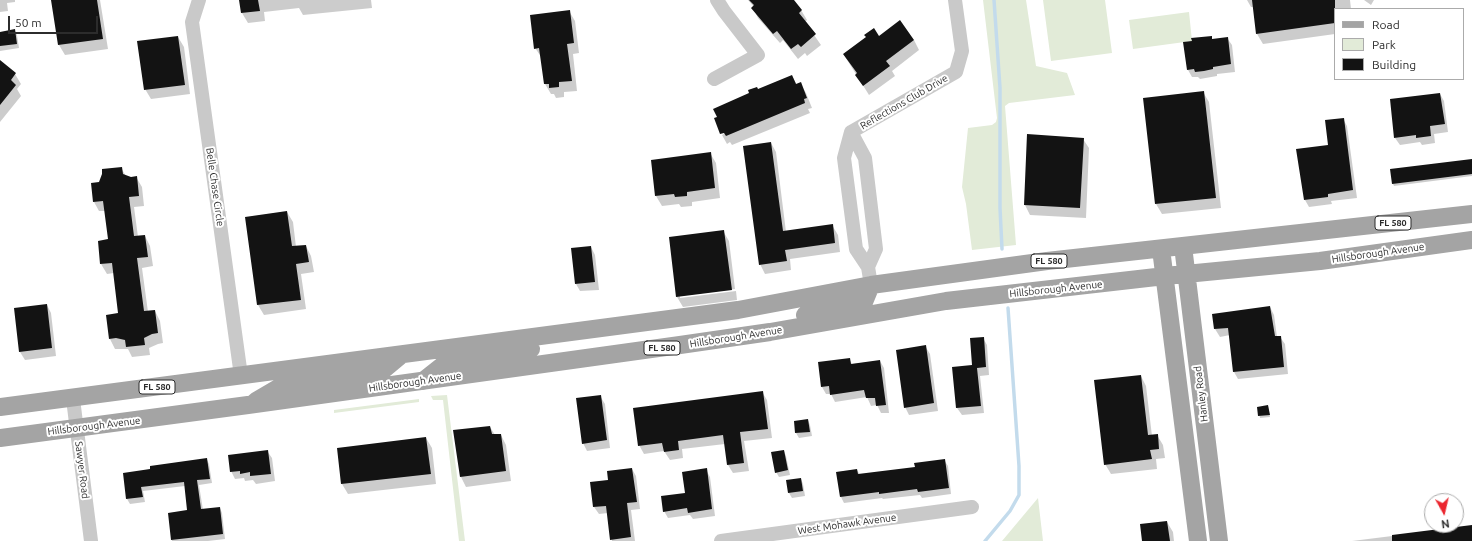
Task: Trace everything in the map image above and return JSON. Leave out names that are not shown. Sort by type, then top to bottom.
[{"type":"main road","name":"FL 580","points":[[0,407],[73,399],[739,309],[871,285],[1047,261],[1472,214]]},
{"type":"main road","name":"Hillsborough Avenue","points":[[0,438],[423,381],[770,332],[946,301],[1165,276],[1320,261],[1472,240]]},
{"type":"main road","name":"Hanley Road","points":[[1183,246],[1219,541]]},
{"type":"main road","name":"Hanley Road","points":[[1161,249],[1198,541]]},
{"type":"main road","points":[[770,332],[812,312],[864,302],[871,285]]},
{"type":"main road","points":[[680,345],[698,328],[738,321],[789,300]]},
{"type":"main road","points":[[573,360],[609,344],[662,337],[665,319]]},
{"type":"main road","points":[[423,381],[447,362],[567,344],[595,328]]},
{"type":"main road","points":[[248,405],[285,384],[383,370],[402,354]]},
{"type":"main road","points":[[1192,491],[1212,487]]},
{"type":"street","name":"Belle Chase Circle","points":[[199,0],[192,22],[241,376]]},
{"type":"street","points":[[714,79],[758,55],[717,0]]},
{"type":"street","name":"Reflections Club Drive","points":[[871,285],[868,267],[856,249],[844,158],[851,132],[956,72],[962,51],[955,0]]},
{"type":"street","name":"Reflections Club Drive","points":[[851,132],[865,158],[869,188],[876,249],[868,267]]},
{"type":"street","name":"Sawyer Road","points":[[73,399],[91,541]]},
{"type":"street","name":"West Mohawk Avenue","points":[[721,541],[972,507]]},
{"type":"green space","points":[[983,0],[1026,0],[1036,66],[1067,73],[1075,95],[1009,103],[1005,106],[1016,245],[972,250],[966,204],[962,187],[968,128],[992,125],[996,122],[997,118]]},
{"type":"green space","points":[[1043,0],[1105,0],[1112,53],[1051,61]]},
{"type":"green space","points":[[1189,12],[1192,41],[1133,49],[1129,20]]},
{"type":"green space","points":[[447,395],[465,541],[459,541],[443,400],[433,400],[431,396]]},
{"type":"green space","points":[[419,399],[419,402],[334,413],[334,410]]},
{"type":"green space","points":[[1038,498],[1043,541],[1002,541]]},
{"type":"building","points":[[51,0],[97,0],[103,39],[58,45]]},
{"type":"building","points":[[239,0],[258,0],[260,11],[241,13]]},
{"type":"building","points":[[749,0],[794,0],[802,10],[799,13],[816,34],[801,47],[798,44],[791,49],[777,31],[773,34],[751,8],[754,5]]},
{"type":"building","points":[[1252,0],[1335,0],[1334,23],[1256,34]]},
{"type":"building","points":[[570,10],[574,43],[567,44],[572,81],[559,82],[559,87],[549,88],[549,84],[544,84],[539,48],[534,49],[530,15]]},
{"type":"building","points":[[900,20],[914,40],[886,61],[890,66],[863,86],[855,75],[857,73],[843,54],[866,37],[864,35],[874,28],[879,36]]},
{"type":"building","points":[[15,29],[17,44],[0,46],[0,32]]},
{"type":"building","points":[[178,36],[185,85],[144,90],[137,41]]},
{"type":"building","points":[[1212,36],[1212,39],[1228,37],[1231,64],[1213,67],[1213,69],[1204,71],[1195,72],[1194,69],[1187,70],[1183,42],[1192,41],[1191,38]]},
{"type":"building","points":[[0,60],[16,73],[11,80],[16,85],[0,105]]},
{"type":"building","points":[[792,75],[796,84],[801,82],[807,98],[804,99],[805,103],[726,136],[724,133],[720,134],[714,118],[717,117],[713,109],[749,93],[748,90],[757,87],[758,89]]},
{"type":"building","points":[[1204,91],[1216,198],[1155,204],[1143,98]]},
{"type":"building","points":[[1440,93],[1445,124],[1430,126],[1431,136],[1416,138],[1416,135],[1394,138],[1390,99]]},
{"type":"building","points":[[1344,118],[1353,190],[1328,194],[1328,197],[1304,200],[1296,149],[1328,145],[1325,120]]},
{"type":"building","points":[[1027,134],[1084,138],[1080,208],[1024,205]]},
{"type":"building","points":[[771,142],[783,231],[833,224],[835,243],[785,250],[787,261],[759,265],[743,146]]},
{"type":"building","points":[[711,152],[715,188],[687,192],[687,196],[675,197],[674,194],[655,196],[651,160]]},
{"type":"building","points":[[1472,159],[1472,174],[1392,184],[1390,169]]},
{"type":"building","points":[[122,167],[123,174],[131,177],[137,176],[139,196],[129,197],[134,236],[145,235],[148,257],[137,258],[144,311],[155,310],[158,333],[144,338],[145,345],[126,347],[125,340],[116,338],[109,339],[106,315],[118,313],[112,263],[100,264],[98,241],[108,239],[103,201],[93,202],[91,183],[99,182],[102,169]]},
{"type":"building","points":[[287,211],[292,246],[306,245],[309,262],[296,264],[301,300],[257,305],[245,217]]},
{"type":"building","points":[[724,230],[732,290],[676,297],[669,237]]},
{"type":"building","points":[[591,246],[595,282],[575,284],[571,248]]},
{"type":"building","points":[[47,304],[52,348],[19,352],[14,308]]},
{"type":"building","points":[[1270,306],[1275,336],[1281,336],[1284,367],[1233,372],[1228,328],[1214,329],[1212,314]]},
{"type":"building","points":[[984,337],[986,367],[977,368],[981,406],[956,408],[952,367],[972,365],[970,338]]},
{"type":"building","points":[[926,345],[934,403],[904,408],[896,350]]},
{"type":"building","points":[[850,358],[851,364],[880,360],[886,405],[876,406],[875,398],[866,398],[864,390],[830,395],[829,386],[821,387],[818,362]]},
{"type":"building","points":[[1141,375],[1148,435],[1158,434],[1159,449],[1150,450],[1152,459],[1104,465],[1094,380]]},
{"type":"building","points":[[763,391],[768,429],[740,432],[744,463],[727,465],[723,435],[678,441],[679,450],[664,452],[662,443],[638,446],[633,408]]},
{"type":"building","points":[[601,395],[607,440],[582,444],[576,398]]},
{"type":"building","points":[[1268,405],[1270,415],[1258,416],[1257,407]]},
{"type":"building","points":[[808,419],[810,432],[795,433],[794,421]]},
{"type":"building","points":[[490,426],[492,434],[501,434],[506,471],[460,477],[453,430]]},
{"type":"building","points":[[426,437],[431,474],[341,484],[337,448]]},
{"type":"building","points":[[268,450],[271,474],[250,476],[250,472],[240,474],[240,471],[230,472],[228,455]]},
{"type":"building","points":[[784,450],[788,470],[775,473],[771,452]]},
{"type":"building","points":[[207,458],[210,479],[197,480],[201,509],[220,507],[223,534],[171,540],[168,513],[187,510],[184,482],[141,487],[143,497],[126,499],[123,473],[150,469],[150,466]]},
{"type":"building","points":[[945,459],[949,488],[918,492],[917,489],[879,494],[879,492],[840,497],[836,472],[857,469],[858,474],[915,467],[914,463]]},
{"type":"building","points":[[632,468],[637,502],[627,503],[631,537],[610,540],[606,506],[593,507],[590,482],[608,480],[607,471]]},
{"type":"building","points":[[707,468],[712,509],[688,513],[687,508],[663,512],[661,496],[685,493],[682,472]]},
{"type":"building","points":[[801,478],[803,491],[788,493],[786,480]]},
{"type":"building","points":[[1167,521],[1170,541],[1142,541],[1140,524]]},
{"type":"building","points":[[1472,525],[1472,541],[1392,541],[1392,535],[1424,531],[1424,533],[1464,533],[1464,526]]},
{"type":"waterway","points":[[994,0],[1000,88],[1000,208],[1002,249]]},
{"type":"waterway","points":[[985,541],[1010,511],[1019,495],[1019,466],[1008,308]]}]
